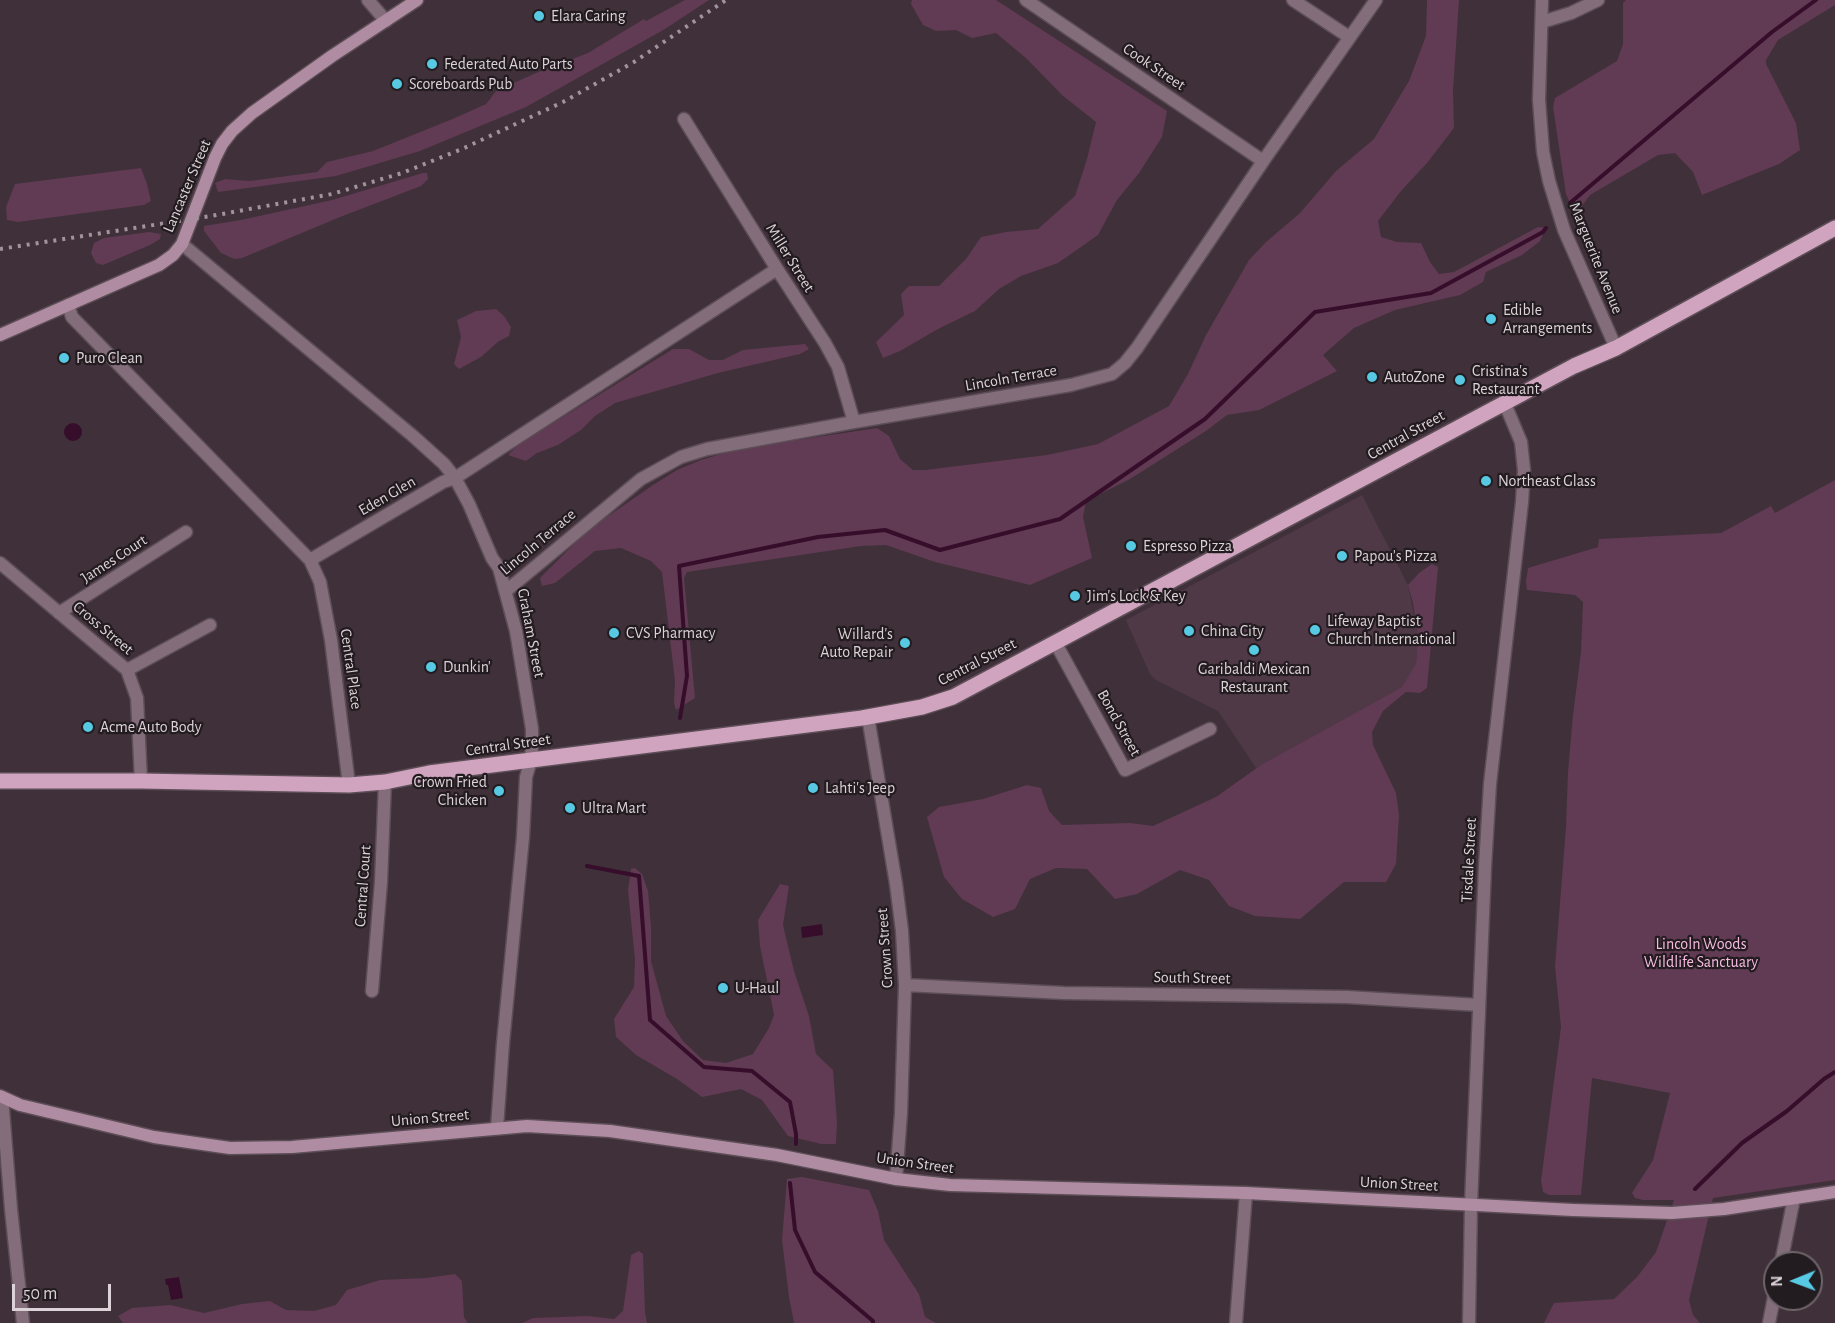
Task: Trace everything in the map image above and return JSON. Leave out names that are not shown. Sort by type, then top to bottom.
[{"type":"main road","name":"Lancaster Street","points":[[0,335],[159,265],[173,255],[182,244],[214,158],[232,131],[252,113],[323,62],[417,0]]},
{"type":"main road","name":"Central Street","points":[[0,781],[349,785],[868,717],[922,707],[953,697],[1574,366],[1616,348],[1835,228]]},
{"type":"main road","name":"Union Street","points":[[1,1097],[20,1105],[154,1137],[230,1148],[292,1147],[527,1126],[599,1129],[777,1155],[896,1179],[978,1186],[1246,1193],[1672,1213],[1725,1209],[1835,1192]]},
{"type":"street","points":[[368,0],[386,21]]},
{"type":"street","name":"Cook Street","points":[[1026,0],[1263,161]]},
{"type":"street","points":[[1293,0],[1349,38]]},
{"type":"street","name":"Lincoln Terrace","points":[[506,591],[641,479],[681,457],[706,449],[1071,385],[1112,374],[1137,348],[1263,161],[1376,0]]},
{"type":"street","name":"Marguerite Avenue","points":[[1542,0],[1539,100],[1543,152],[1549,181],[1564,230],[1616,348]]},
{"type":"street","points":[[1542,22],[1571,13],[1598,0]]},
{"type":"street","name":"Miller Street","points":[[684,119],[825,343],[838,367],[854,422]]},
{"type":"street","name":"Graham Street","points":[[182,244],[444,464],[455,478],[469,504],[492,558],[499,568],[516,631],[532,729],[497,1128]]},
{"type":"street","name":"Eden Glen","points":[[310,560],[443,482],[455,478],[777,269]]},
{"type":"street","points":[[68,304],[72,317],[310,560]]},
{"type":"street","name":"Tisdale Street","points":[[1469,1323],[1479,1005],[1490,784],[1524,470],[1521,442],[1505,404]]},
{"type":"street","name":"James Court","points":[[59,613],[186,532]]},
{"type":"street","name":"Central Place","points":[[310,560],[320,582],[331,640],[349,785]]},
{"type":"street","name":"Cross Street","points":[[0,563],[127,670],[137,698],[141,781]]},
{"type":"street","points":[[127,670],[210,625]]},
{"type":"street","name":"Bond Street","points":[[1055,642],[1125,770],[1210,729]]},
{"type":"street","name":"Crown Street","points":[[868,717],[896,884],[906,985],[896,1179]]},
{"type":"street","name":"Central Court","points":[[372,991],[381,882],[385,782]]},
{"type":"street","name":"South Street","points":[[906,985],[1064,993],[1347,997],[1479,1005]]},
{"type":"street","points":[[1,1097],[23,1323]]},
{"type":"street","points":[[1236,1323],[1246,1193]]},
{"type":"street","points":[[1783,1251],[1794,1198]]},
{"type":"shaded area","points":[[73,423],[79,426],[82,432],[79,438],[73,441],[67,438],[64,432],[67,426]]},
{"type":"shaded area","points":[[1362,495],[1408,585],[1418,636],[1416,663],[1402,687],[1256,768],[1218,711],[1156,680],[1150,674],[1126,620]]},
{"type":"shaded area","points":[[822,924],[823,935],[802,938],[801,927]]},
{"type":"shaded area","points":[[179,1277],[183,1298],[171,1300],[165,1279]]},
{"type":"green space","points":[[685,0],[709,0],[665,29],[526,107],[420,151],[336,176],[218,192],[215,183],[225,179],[250,181],[317,172],[327,162],[373,151],[455,118],[486,104],[496,91],[588,53],[644,19],[646,21]]},
{"type":"green space","points":[[912,0],[996,0],[1167,111],[1162,137],[1139,173],[1117,200],[1098,235],[1058,263],[1021,276],[999,289],[975,311],[883,358],[876,342],[904,315],[901,294],[909,286],[939,286],[966,259],[981,237],[1038,229],[1075,196],[1096,122],[1062,95],[1027,59],[996,33],[972,38],[956,30],[936,31],[923,25],[911,4]]},
{"type":"green space","points":[[1427,0],[1459,0],[1453,91],[1454,128],[1378,221],[1381,237],[1397,242],[1421,243],[1439,274],[1454,272],[1538,227],[1546,228],[1540,241],[1522,255],[1486,272],[1483,282],[1460,295],[1395,310],[1354,328],[1323,355],[1337,371],[1259,410],[1227,415],[1130,479],[1086,501],[1083,517],[1092,558],[1030,585],[935,562],[886,545],[861,546],[687,572],[684,578],[695,698],[676,710],[675,681],[662,572],[651,561],[621,548],[595,551],[555,583],[542,586],[540,578],[588,530],[677,470],[738,449],[877,428],[889,436],[900,459],[913,470],[925,470],[1047,455],[1098,444],[1169,406],[1249,260],[1300,213],[1336,171],[1374,139],[1409,81],[1426,36]]},
{"type":"green space","points":[[1626,0],[1835,0],[1835,5],[1778,40],[1766,60],[1796,123],[1800,150],[1779,164],[1702,195],[1693,172],[1675,153],[1658,155],[1590,195],[1579,210],[1574,212],[1566,194],[1553,107],[1555,98],[1617,61],[1623,44],[1623,3]]},
{"type":"green space","points":[[141,168],[151,201],[144,205],[18,222],[7,220],[6,207],[15,184]]},
{"type":"green space","points":[[427,173],[428,179],[421,186],[242,258],[234,259],[221,253],[204,231],[204,226],[332,200]]},
{"type":"green space","points":[[149,232],[161,234],[160,239],[103,265],[96,263],[91,253],[94,243],[104,238]]},
{"type":"green space","points":[[496,309],[511,327],[509,336],[499,341],[481,357],[459,369],[454,364],[461,337],[457,320],[476,311]]},
{"type":"green space","points":[[805,344],[809,349],[800,354],[718,373],[615,403],[558,445],[537,453],[526,461],[508,455],[519,444],[673,349],[689,349],[709,360],[723,360],[743,350]]},
{"type":"green space","name":"Lincoln Woods Wildlife Sanctuary","points":[[1835,480],[1835,1180],[1713,1198],[1689,1300],[1693,1315],[1700,1323],[1544,1323],[1554,1303],[1614,1299],[1637,1277],[1656,1252],[1674,1200],[1643,1200],[1635,1198],[1632,1193],[1653,1160],[1670,1093],[1592,1078],[1581,1195],[1549,1195],[1543,1192],[1541,1181],[1561,1027],[1555,966],[1568,772],[1581,652],[1583,602],[1575,595],[1527,590],[1528,568],[1598,547],[1599,539],[1721,533],[1771,506],[1775,513]]},
{"type":"green space","points":[[1432,564],[1438,567],[1427,688],[1420,693],[1406,692],[1383,711],[1372,732],[1373,745],[1396,793],[1399,815],[1396,864],[1386,882],[1344,882],[1300,919],[1255,916],[1229,906],[1209,880],[1180,870],[1137,894],[1115,899],[1087,869],[1056,868],[1030,879],[1015,909],[993,917],[962,899],[944,877],[927,817],[939,807],[983,799],[1027,785],[1041,788],[1049,811],[1062,825],[1130,823],[1153,826],[1216,797],[1261,765],[1402,687],[1416,663],[1418,636],[1408,585]]},
{"type":"green space","points":[[635,868],[642,874],[648,891],[651,961],[666,1016],[683,1041],[703,1060],[726,1063],[753,1054],[774,1015],[760,946],[758,920],[780,884],[789,886],[783,925],[794,971],[809,1016],[816,1054],[833,1070],[837,1122],[836,1144],[821,1144],[788,1136],[762,1100],[741,1089],[702,1097],[636,1055],[616,1037],[614,1019],[634,987],[635,960],[628,890],[631,869]]},
{"type":"green space","points":[[802,1177],[869,1190],[878,1211],[884,1240],[919,1294],[925,1317],[936,1323],[794,1323],[782,1240],[787,1179]]},
{"type":"green space","points":[[639,1251],[643,1254],[647,1323],[522,1323],[533,1318],[588,1316],[614,1319],[623,1311],[631,1255]]},
{"type":"green space","points":[[455,1274],[462,1281],[464,1317],[468,1323],[123,1323],[118,1316],[132,1308],[170,1305],[204,1313],[242,1304],[270,1301],[286,1310],[314,1311],[336,1305],[347,1290],[380,1280]]},
{"type":"waterway","points":[[1570,203],[1772,32],[1816,0]]},
{"type":"waterway","points":[[680,718],[687,676],[679,566],[818,537],[885,530],[940,550],[1060,519],[1205,419],[1315,312],[1431,293],[1543,232],[1546,228]]},
{"type":"waterway","points":[[587,866],[639,876],[650,1020],[704,1067],[752,1071],[790,1102],[796,1144]]},
{"type":"waterway","points":[[1695,1189],[1742,1143],[1787,1111],[1835,1072]]},
{"type":"waterway","points":[[790,1183],[795,1230],[815,1272],[873,1323]]},
{"type":"railway","points":[[0,249],[211,216],[332,194],[402,173],[462,149],[563,102],[634,62],[726,0]]},
{"type":"place","name":"Elara Caring","points":[[539,16]]},
{"type":"place","name":"Federated Auto Parts","points":[[432,64]]},
{"type":"place","name":"Scoreboards Pub","points":[[397,84]]},
{"type":"place","name":"Edible Arrangements","points":[[1491,319]]},
{"type":"place","name":"Puro Clean","points":[[64,358]]},
{"type":"place","name":"AutoZone","points":[[1372,377]]},
{"type":"place","name":"Cristina's Restaurant","points":[[1460,380]]},
{"type":"place","name":"Northeast Glass","points":[[1486,481]]},
{"type":"place","name":"Espresso Pizza","points":[[1131,546]]},
{"type":"place","name":"Papou's Pizza","points":[[1342,556]]},
{"type":"place","name":"Jim's Lock & Key","points":[[1075,596]]},
{"type":"place","name":"Lifeway Baptist Church International","points":[[1315,630]]},
{"type":"place","name":"China City","points":[[1189,631]]},
{"type":"place","name":"CVS Pharmacy","points":[[614,633]]},
{"type":"place","name":"Willard's Auto Repair","points":[[905,643]]},
{"type":"place","name":"Garibaldi Mexican Restaurant","points":[[1254,650]]},
{"type":"place","name":"Dunkin'","points":[[431,667]]},
{"type":"place","name":"Acme Auto Body","points":[[88,727]]},
{"type":"place","name":"Lahti's Jeep","points":[[813,788]]},
{"type":"place","name":"Crown Fried Chicken","points":[[499,791]]},
{"type":"place","name":"Ultra Mart","points":[[570,808]]},
{"type":"place","name":"U-Haul","points":[[723,988]]}]
